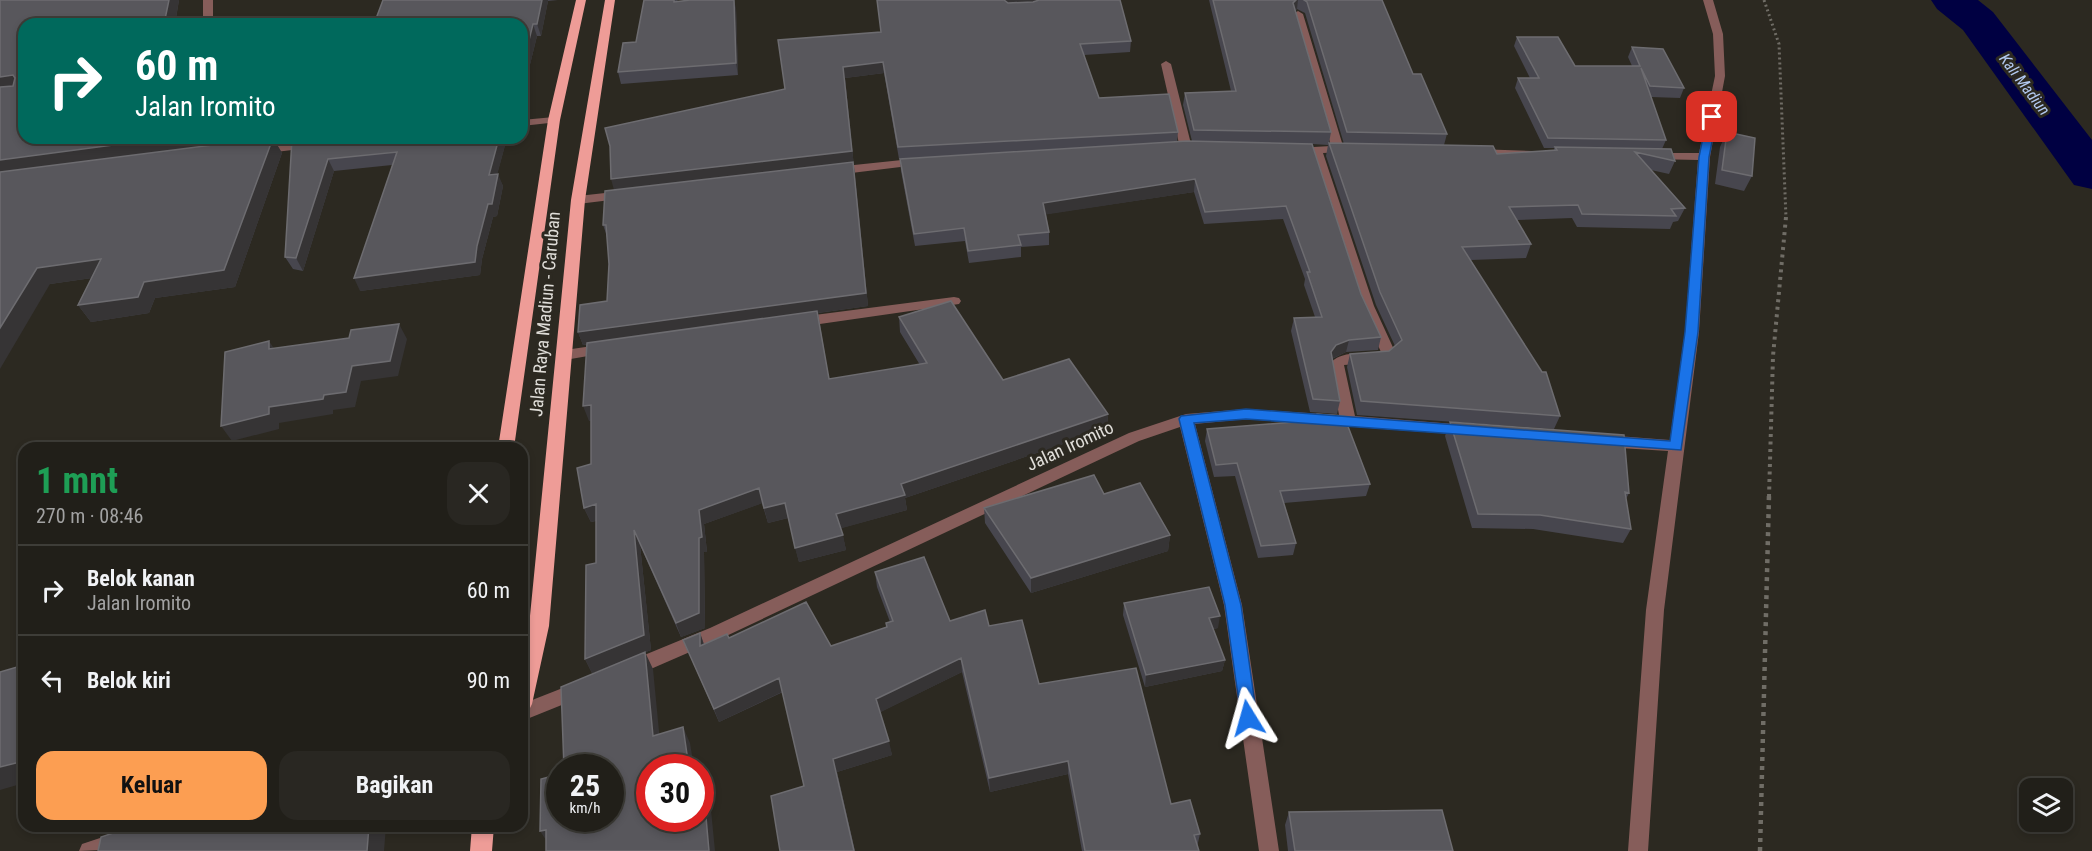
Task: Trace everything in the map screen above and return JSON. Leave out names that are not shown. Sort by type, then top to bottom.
[{"type":"highway","name":"Jalan Raya Madiun - Caruban","points":[[507,442],[554,120],[581,0]]},
{"type":"highway","name":"Jalan Raya Madiun - Caruban","points":[[528,675],[538,626],[578,200],[610,0]]},
{"type":"highway","points":[[481,851],[483,832]]},
{"type":"street","points":[[208,0],[208,18]]},
{"type":"street","points":[[1638,851],[1655,610],[1692,332],[1704,157],[1720,76],[1718,34],[1708,0]]},
{"type":"street","points":[[1298,14],[1338,149]]},
{"type":"street","points":[[1166,64],[1186,149]]},
{"type":"street","points":[[528,122],[554,120]]},
{"type":"street","points":[[212,156],[217,144]]},
{"type":"street","points":[[246,152],[325,144]]},
{"type":"street","points":[[1281,150],[1362,150]]},
{"type":"street","points":[[1316,151],[1367,306],[1389,354],[1385,357],[1341,360],[1338,364],[1348,422]]},
{"type":"street","points":[[1468,152],[1551,154]]},
{"type":"street","points":[[1645,156],[1704,157]]},
{"type":"street","points":[[818,173],[936,161]]},
{"type":"street","points":[[578,200],[641,193]]},
{"type":"street","points":[[789,324],[954,301]]},
{"type":"street","points":[[565,355],[624,346]]},
{"type":"street","name":"Jalan Iromito","points":[[619,674],[716,633],[1134,437],[1186,419],[1246,414],[1488,432]]},
{"type":"street","points":[[1186,419],[1233,605],[1269,851]]},
{"type":"street","points":[[1582,439],[1676,446]]},
{"type":"street","points":[[528,711],[597,683]]},
{"type":"street","points":[[89,851],[141,836]]},
{"type":"path","points":[[1760,851],[1773,356],[1787,208],[1779,44],[1764,0]]},
{"type":"building","points":[[0,0],[169,0],[165,18],[18,18],[18,144],[121,144],[0,160],[0,87],[13,86],[15,78],[13,75],[0,77]]},
{"type":"building","points":[[383,0],[542,0],[537,24],[533,24],[528,44],[528,18],[376,18]]},
{"type":"building","points":[[644,0],[674,0],[674,2],[734,0],[736,63],[618,72],[623,43],[636,42]]},
{"type":"building","points":[[877,0],[1004,0],[1008,3],[1039,0],[1120,0],[1131,41],[1080,44],[1099,98],[1169,94],[1178,132],[898,147],[883,62],[843,67],[852,151],[611,179],[610,146],[605,128],[785,89],[778,40],[881,32]]},
{"type":"building","points":[[1213,0],[1296,0],[1293,3],[1331,132],[1194,130],[1185,93],[1236,91]]},
{"type":"building","points":[[1304,0],[1382,0],[1413,74],[1421,74],[1447,134],[1347,132],[1307,2]]},
{"type":"building","points":[[1517,37],[1558,37],[1575,66],[1640,66],[1632,47],[1663,49],[1684,88],[1650,86],[1641,68],[1666,140],[1548,138],[1518,78],[1539,78]]},
{"type":"building","points":[[1727,132],[1755,138],[1752,176],[1722,170]]},
{"type":"building","points":[[1187,141],[1312,144],[1361,294],[1381,337],[1349,340],[1336,345],[1331,352],[1340,401],[1313,399],[1294,318],[1322,317],[1307,272],[1310,272],[1286,206],[1205,212],[1195,179],[1043,203],[1049,232],[1018,235],[1021,245],[968,251],[964,228],[914,234],[900,159]]},
{"type":"building","points":[[1329,143],[1493,146],[1497,154],[1557,150],[1555,147],[1671,149],[1675,161],[1635,152],[1685,208],[1671,209],[1676,216],[1582,214],[1578,205],[1509,207],[1531,244],[1462,247],[1542,372],[1546,372],[1560,416],[1361,401],[1350,354],[1389,351],[1402,340],[1380,292]]},
{"type":"building","points":[[221,144],[271,144],[224,270],[144,282],[138,297],[78,305],[101,259],[37,268],[0,328],[0,172]]},
{"type":"building","points":[[292,144],[497,144],[489,175],[498,174],[492,204],[488,204],[477,246],[475,262],[354,278],[397,152],[328,159],[296,258],[285,257]]},
{"type":"building","points":[[853,162],[866,293],[578,332],[580,305],[607,301],[609,264],[606,225],[603,225],[605,191]]},
{"type":"building","points":[[951,301],[1003,380],[1069,359],[1108,414],[901,484],[905,495],[836,514],[843,535],[795,548],[785,503],[764,508],[759,488],[699,510],[702,537],[699,538],[699,613],[676,623],[634,530],[644,635],[585,659],[586,565],[596,563],[596,504],[584,508],[577,468],[591,464],[591,405],[583,406],[587,343],[817,311],[829,379],[927,363],[899,317]]},
{"type":"building","points":[[399,324],[390,361],[352,366],[346,392],[324,395],[323,399],[269,407],[269,414],[221,426],[225,352],[269,341],[269,349],[349,338],[351,330]]},
{"type":"building","points":[[1317,414],[1344,416],[1370,484],[1280,491],[1296,543],[1261,546],[1237,463],[1216,465],[1207,429],[1318,420]]},
{"type":"building","points":[[1450,422],[1624,435],[1629,493],[1625,492],[1631,529],[1540,515],[1478,514]]},
{"type":"building","points":[[1094,475],[1104,494],[1140,483],[1170,535],[1031,578],[984,508]]},
{"type":"building","points":[[924,557],[950,621],[985,610],[989,626],[1022,620],[1039,684],[1136,668],[1171,804],[1190,800],[1200,834],[1194,835],[1199,851],[1085,851],[1068,761],[989,778],[961,658],[876,699],[889,741],[833,759],[854,851],[780,851],[771,796],[804,786],[779,678],[714,709],[683,640],[700,633],[700,646],[727,634],[729,638],[806,602],[831,646],[887,627],[886,623],[893,621],[875,572]]},
{"type":"building","points":[[1209,587],[1220,616],[1209,618],[1225,660],[1146,675],[1124,603]]},
{"type":"building","points":[[645,652],[653,736],[683,727],[687,754],[636,754],[636,832],[707,832],[709,851],[546,851],[546,832],[624,832],[624,754],[563,754],[561,687]]},
{"type":"building","points":[[18,667],[18,762],[0,767],[0,672]]},
{"type":"building","points":[[546,778],[546,830],[540,831],[541,779]]},
{"type":"building","points":[[1442,810],[1453,851],[1295,851],[1289,812]]},
{"type":"building","points":[[116,832],[369,832],[367,851],[98,851],[101,837]]},
{"type":"waterway","name":"Kali Madiun","points":[[1952,0],[1978,21],[2092,174]]},
{"type":"route","points":[[1248,718],[1233,605],[1186,419],[1246,414],[1676,446],[1692,332],[1704,157],[1712,117]]}]
